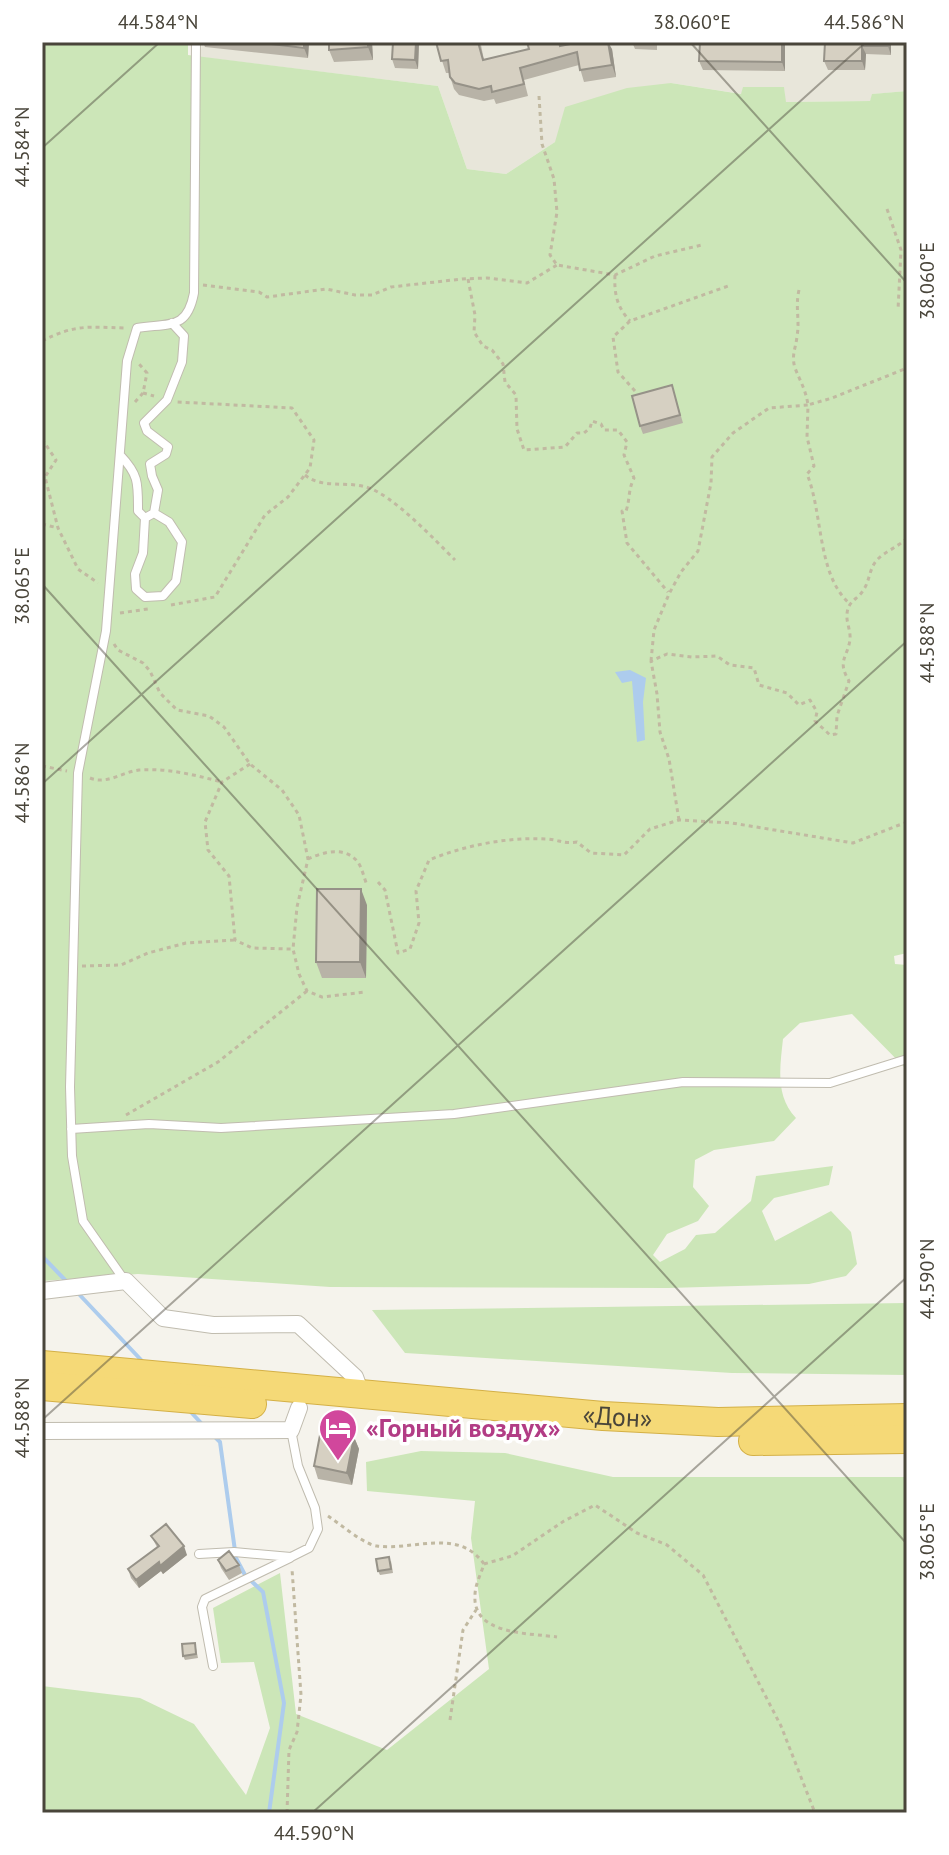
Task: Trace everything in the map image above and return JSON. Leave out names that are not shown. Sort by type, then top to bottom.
[{"type":"highway","name":"«Дон»","points":[[42,1365],[603,1416],[718,1422],[907,1418]]},
{"type":"highway","name":"«Дон»","points":[[42,1386],[295,1419],[716,1441],[907,1439]]},
{"type":"street","points":[[42,1291],[126,1281],[163,1318],[213,1325],[298,1324],[355,1377],[362,1396]]},
{"type":"street","points":[[42,1431],[295,1419]]},
{"type":"lane","points":[[126,1281],[83,1221],[72,1156],[78,773],[106,631],[127,361],[137,328],[184,319],[191,311],[194,293],[196,42]]},
{"type":"lane","points":[[120,455],[134,470],[138,511],[150,516],[169,522],[182,542],[176,581],[163,596],[145,597],[136,589],[135,574],[143,553],[150,516],[158,490],[150,464],[166,454],[168,447],[147,431],[144,423],[167,400],[182,362],[184,336],[172,323]]},
{"type":"lane","points":[[71,1129],[149,1124],[221,1128],[454,1114],[683,1082],[830,1083],[907,1059]]},
{"type":"lane","points":[[213,1666],[202,1607],[205,1599],[309,1548],[318,1529],[315,1508],[298,1466],[295,1419]]},
{"type":"lane","points":[[199,1554],[234,1552],[291,1557]]},
{"type":"path","points":[[539,96],[542,144],[554,179],[557,212],[550,255],[557,265]]},
{"type":"path","points":[[887,209],[901,250],[898,310]]},
{"type":"path","points":[[194,293],[204,284],[259,292],[267,297],[326,289],[372,295],[391,287],[468,279],[527,283],[557,265],[615,275],[655,256],[702,245]]},
{"type":"path","points":[[615,275],[614,288],[619,310],[630,321]]},
{"type":"path","points":[[468,279],[475,315],[474,332],[483,346],[492,350],[503,364],[505,382],[516,395],[517,429],[524,450],[565,447],[577,433],[584,433],[590,428],[592,421],[601,424],[604,430],[618,430],[627,442],[624,455],[634,478],[626,511],[622,511],[627,543],[669,594]]},
{"type":"path","points":[[635,391],[618,372],[613,337],[630,321],[731,285]]},
{"type":"path","points":[[799,290],[795,306],[798,335],[793,350],[795,368],[806,389],[808,405],[807,437],[814,466],[807,474],[814,491],[822,544],[837,592],[849,603]]},
{"type":"path","points":[[42,341],[64,329],[78,327],[137,328]]},
{"type":"path","points":[[679,820],[669,759],[660,732],[651,661],[654,630],[669,594],[698,551],[711,483],[712,457],[733,433],[769,408],[808,405],[907,368]]},
{"type":"path","points":[[143,393],[193,404],[292,408],[314,440],[310,468],[288,497],[265,515],[215,597],[169,605]]},
{"type":"path","points":[[42,439],[56,460],[45,477],[58,528],[78,569],[109,590]]},
{"type":"path","points":[[305,475],[313,482],[368,487],[411,516],[455,560]]},
{"type":"path","points":[[42,524],[58,528]]},
{"type":"path","points":[[651,661],[667,654],[717,656],[730,665],[754,668],[759,685],[787,693],[799,705],[810,700],[817,712],[815,721],[830,735],[836,734],[837,716],[849,681],[843,672],[845,651],[850,640],[846,616],[849,603],[865,589],[877,559],[898,548],[907,538]]},
{"type":"path","points":[[107,616],[153,608]]},
{"type":"path","points":[[106,631],[118,650],[143,663],[160,693],[177,710],[209,716],[224,727],[250,764],[282,790],[299,815],[308,859],[297,907],[293,949],[299,974],[307,991],[322,997],[365,992]]},
{"type":"path","points":[[235,940],[229,876],[208,850],[205,822],[222,782],[250,764]]},
{"type":"path","points":[[42,766],[78,773],[100,782],[136,770],[177,770],[222,782]]},
{"type":"path","points":[[378,882],[385,890],[398,953],[410,949],[419,923],[416,891],[429,860],[470,846],[550,839],[564,844],[577,842],[591,853],[624,855],[650,829],[679,820],[732,823],[853,843],[907,822]]},
{"type":"path","points":[[308,859],[324,852],[343,853],[357,861],[367,885]]},
{"type":"path","points":[[73,967],[121,965],[148,953],[186,943],[235,940],[252,948],[293,949]]},
{"type":"path","points":[[113,1127],[131,1110],[218,1062],[307,991]]},
{"type":"path","points":[[484,1564],[512,1556],[564,1521],[595,1505],[637,1533],[667,1545],[703,1575],[781,1726],[815,1813]]},
{"type":"path","points":[[315,1508],[374,1547],[438,1542],[467,1547],[484,1564]]},
{"type":"path","points":[[287,1813],[289,1750],[297,1732],[301,1695],[291,1557]]},
{"type":"path","points":[[484,1564],[475,1593],[476,1610],[484,1621],[507,1630],[557,1637]]},
{"type":"path","points":[[450,1720],[463,1630],[476,1610]]},
{"type":"shaded area","points":[[202,42],[907,42],[907,91],[873,94],[870,101],[785,102],[784,88],[742,94],[671,83],[555,142],[506,174],[467,169],[438,86],[200,57]]},
{"type":"green space","points":[[42,42],[188,42],[188,55],[438,86],[467,169],[506,174],[555,142],[565,107],[627,88],[671,83],[741,94],[743,87],[784,87],[786,102],[870,101],[872,94],[907,91],[907,953],[894,956],[895,964],[907,965],[907,1070],[852,1014],[800,1023],[783,1039],[780,1070],[785,1100],[796,1118],[774,1141],[714,1150],[695,1160],[693,1187],[709,1206],[698,1221],[667,1234],[653,1255],[660,1262],[685,1249],[696,1235],[715,1233],[751,1201],[756,1176],[833,1166],[829,1185],[774,1198],[762,1211],[775,1241],[831,1211],[851,1232],[857,1264],[846,1276],[809,1284],[668,1288],[330,1287],[138,1274],[42,1281]]},
{"type":"green space","points":[[907,1303],[907,1375],[732,1373],[405,1353],[372,1310]]},
{"type":"green space","points":[[421,1451],[505,1453],[613,1477],[907,1477],[907,1813],[42,1813],[42,1686],[140,1698],[194,1724],[246,1795],[270,1728],[254,1662],[221,1663],[213,1608],[280,1573],[296,1714],[387,1750],[489,1669],[471,1538],[475,1501],[367,1491],[366,1462]]},
{"type":"water","points":[[630,670],[646,678],[643,702],[645,740],[637,742],[632,681],[622,683],[615,672]]},
{"type":"building","points":[[253,42],[304,42],[304,48]]},
{"type":"building","points":[[329,42],[368,42],[368,47],[329,50]]},
{"type":"building","points":[[393,42],[416,42],[415,60],[392,59]]},
{"type":"building","points":[[436,42],[478,42],[483,60],[529,49],[527,42],[559,42],[560,46],[608,42],[612,65],[580,70],[577,52],[520,68],[524,84],[492,92],[491,86],[479,89],[455,83],[450,77],[448,60],[441,61]]},
{"type":"building","points":[[700,42],[782,42],[782,62],[699,61]]},
{"type":"building","points":[[825,42],[888,42],[888,46],[862,46],[862,61],[824,61]]},
{"type":"building","points":[[672,385],[680,415],[640,426],[632,396]]},
{"type":"building","points":[[317,889],[361,889],[360,962],[316,962]]},
{"type":"building","points":[[321,1430],[354,1437],[347,1473],[314,1466]]},
{"type":"building","points":[[166,1524],[184,1546],[160,1566],[159,1562],[136,1580],[128,1569],[159,1546],[151,1536]]},
{"type":"building","points":[[229,1551],[239,1565],[226,1571],[218,1560]]},
{"type":"building","points":[[389,1557],[391,1569],[378,1571],[376,1559]]},
{"type":"building","points":[[195,1643],[196,1654],[183,1656],[182,1644]]},
{"type":"waterway","points":[[42,1256],[67,1282]]},
{"type":"waterway","points":[[76,1291],[144,1363]]},
{"type":"waterway","points":[[189,1410],[202,1424]]},
{"type":"waterway","points":[[214,1436],[220,1442],[236,1558],[245,1575],[263,1592],[284,1703],[269,1813]]},
{"type":"place","name":"«Горный воздух»","points":[[338,1462]]}]
